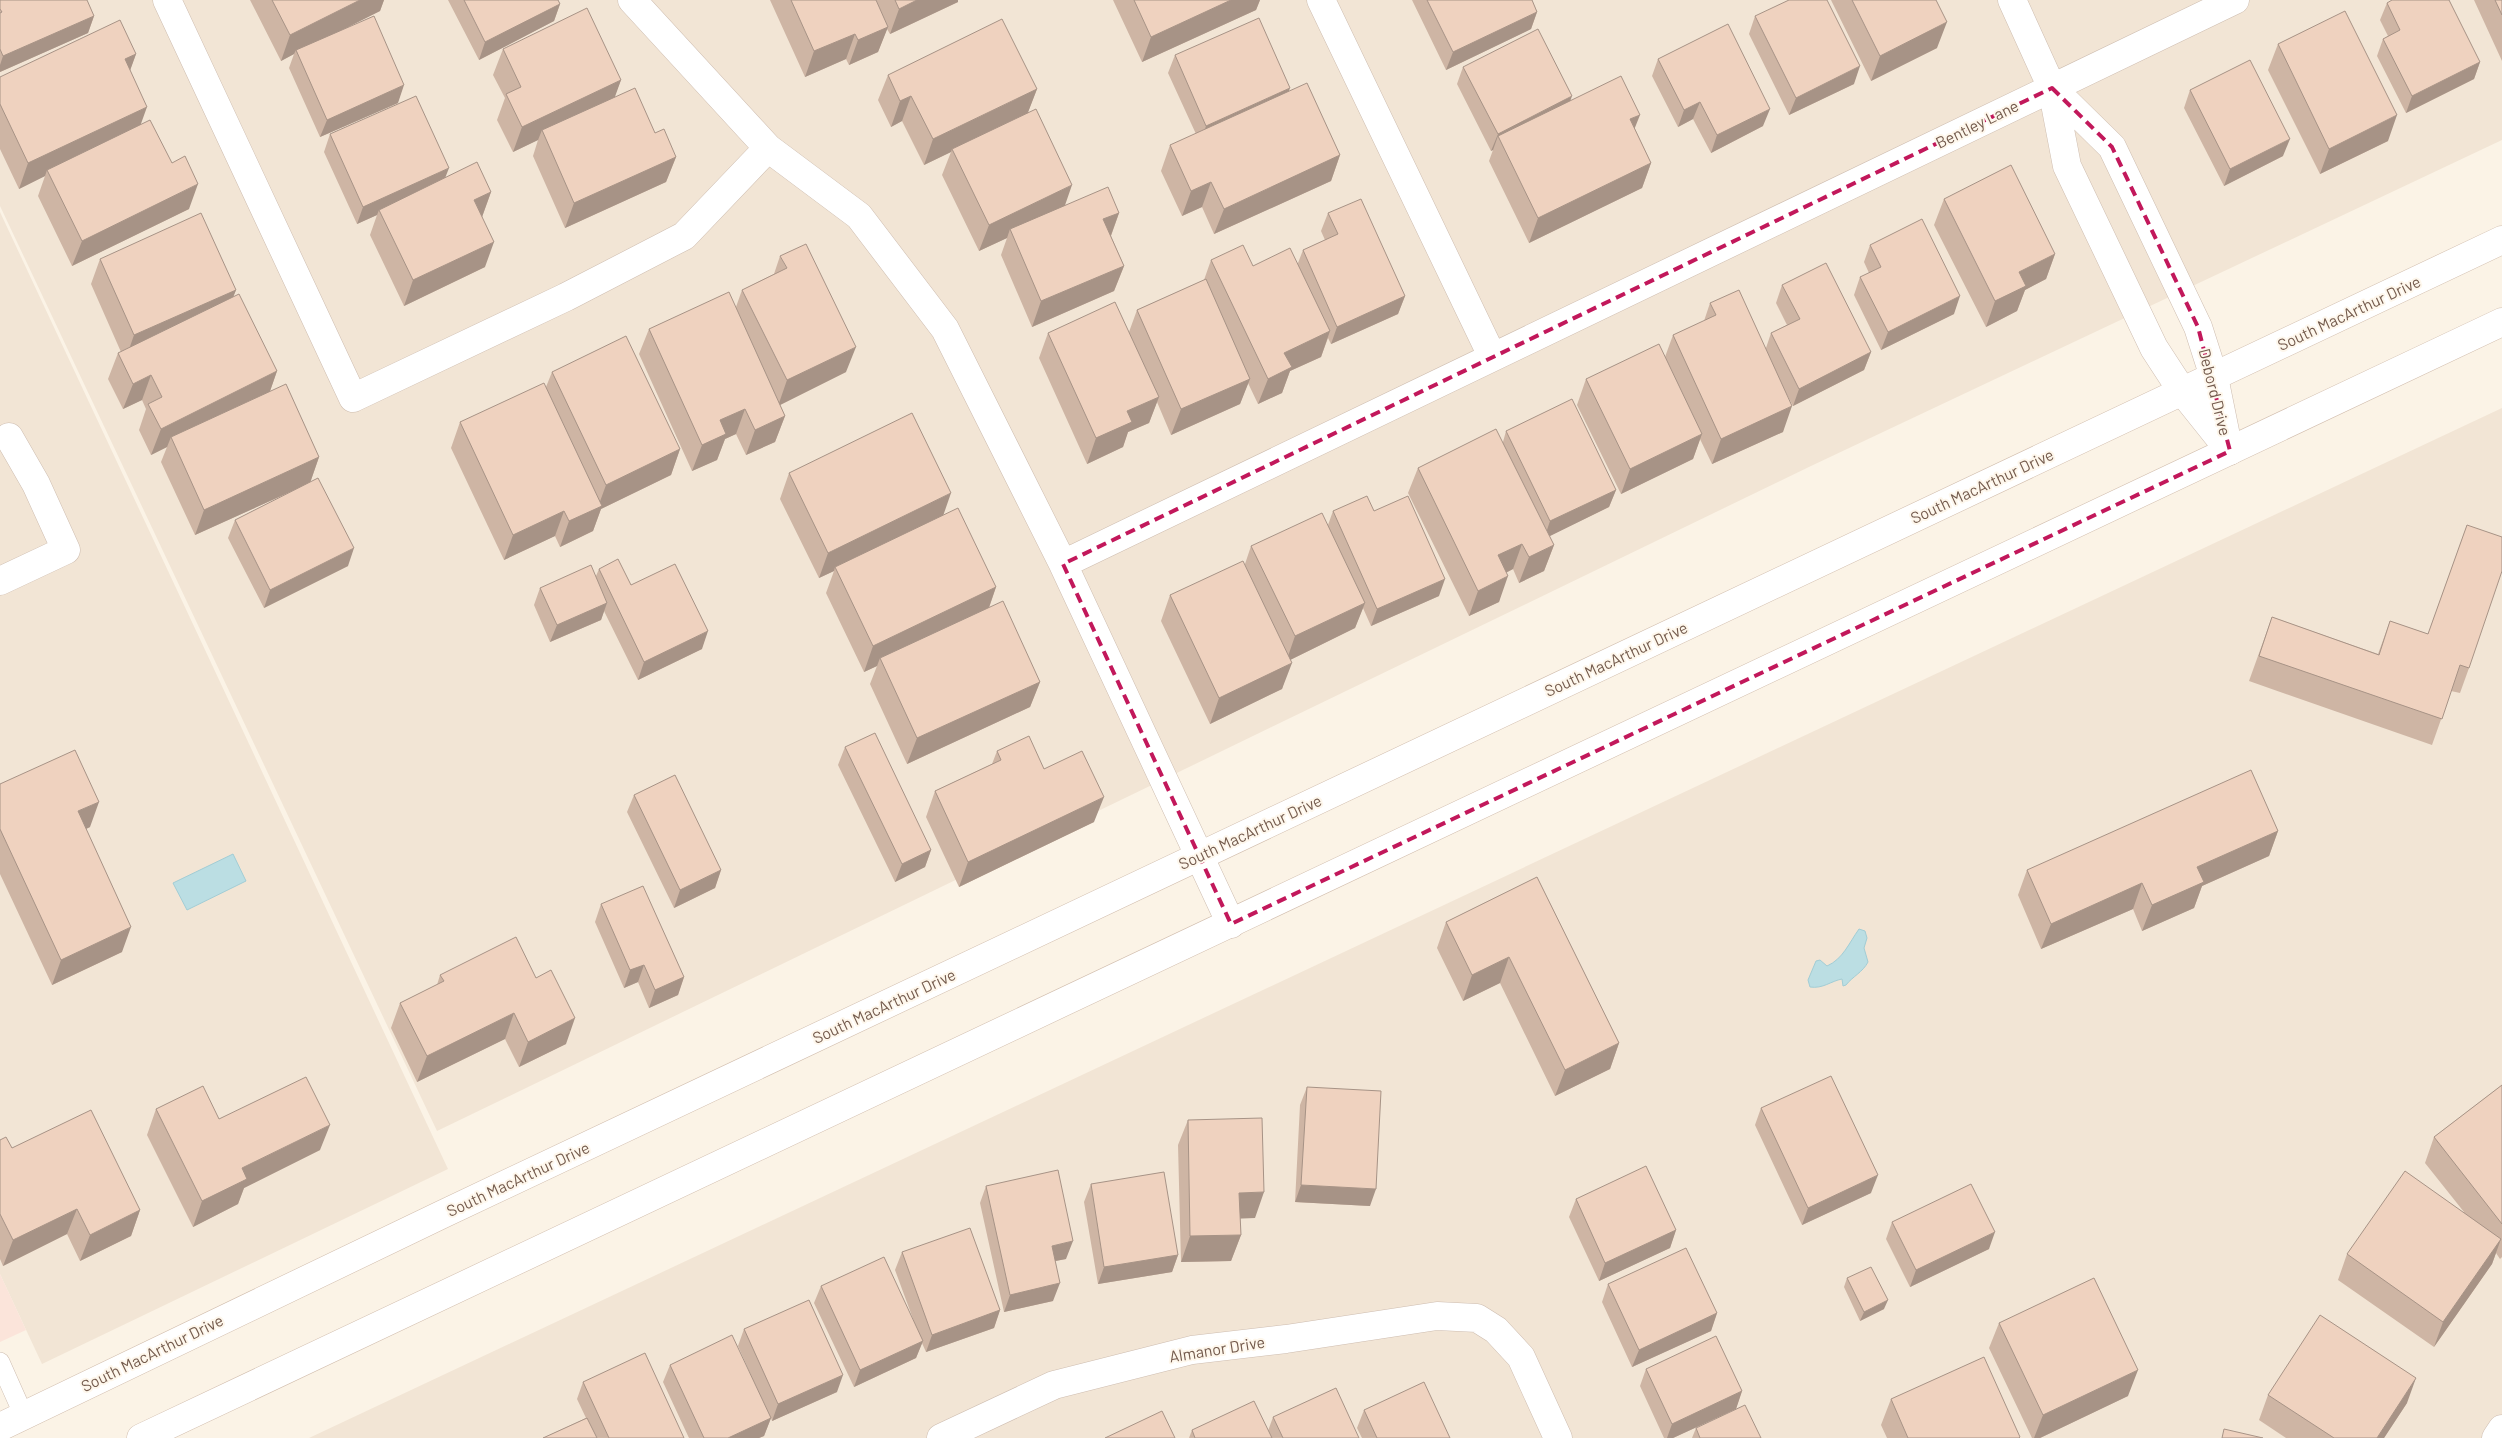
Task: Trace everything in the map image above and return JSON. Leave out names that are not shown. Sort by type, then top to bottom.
[{"type":"street","points":[[166,0],[353,398],[566,297],[684,236],[768,148]]},
{"type":"street","points":[[632,0],[768,148],[860,216],[944,329],[1063,564],[1231,924]]},
{"type":"street","points":[[1321,0],[1492,356]]},
{"type":"street","name":"Debord Drive","points":[[2012,0],[2052,88],[2067,166],[2154,348],[2182,391],[2230,451]]},
{"type":"street","name":"Bentley Lane","points":[[1063,564],[2235,0]]},
{"type":"street","name":"Debord Drive","points":[[2052,88],[2112,147],[2198,327],[2214,376],[2230,451]]},
{"type":"street","name":"South MacArthur Drive","points":[[12,1421],[452,1210],[2502,240]]},
{"type":"street","points":[[142,1438],[2502,322]]},
{"type":"street","points":[[0,582],[66,550],[36,484],[3,433]]},
{"type":"street","name":"Almanor Drive","points":[[941,1438],[1054,1385],[1192,1350],[1286,1339],[1437,1316],[1477,1318],[1496,1330],[1520,1357],[1558,1438]]},
{"type":"street","points":[[2496,1438],[2502,1429]]},
{"type":"lane","points":[[0,1362],[12,1421]]},
{"type":"highlighted area","points":[[2052,88],[2112,147],[2198,327],[2230,451],[1231,924],[1063,564]]},
{"type":"shaded area","points":[[0,0],[2502,0],[2502,140],[1811,466],[437,1131],[0,206]]},
{"type":"shaded area","points":[[0,212],[448,1169],[42,1364],[0,1274]]},
{"type":"shaded area","points":[[2502,408],[2502,1438],[309,1438]]},
{"type":"shaded area","points":[[0,1274],[26,1330],[0,1342]]},
{"type":"water","points":[[233,854],[246,881],[187,910],[173,883]]},
{"type":"water","points":[[1859,929],[1865,931],[1867,938],[1864,948],[1868,962],[1863,969],[1846,985],[1843,986],[1842,979],[1819,987],[1810,987],[1808,980],[1816,961],[1820,960],[1827,966],[1833,963],[1845,950]]},
{"type":"building","points":[[0,0],[87,0],[94,16],[3,56],[0,49],[0,13],[2,12]]},
{"type":"building","points":[[272,0],[360,0],[290,35]]},
{"type":"building","points":[[464,0],[558,0],[560,4],[485,42]]},
{"type":"building","points":[[791,0],[876,0],[888,27],[858,40],[855,34],[814,51]]},
{"type":"building","points":[[895,0],[917,0],[899,9]]},
{"type":"building","points":[[1134,0],[1231,0],[1151,37]]},
{"type":"building","points":[[1427,0],[1532,0],[1537,12],[1453,52]]},
{"type":"building","points":[[1789,0],[1827,0],[1860,66],[1796,98],[1755,16]]},
{"type":"building","points":[[1852,0],[1936,0],[1947,22],[1880,56]]},
{"type":"building","points":[[2392,0],[2449,0],[2480,62],[2412,96],[2383,39],[2400,30],[2387,3]]},
{"type":"building","points":[[2495,0],[2502,0],[2502,15]]},
{"type":"building","points":[[587,8],[621,80],[522,127],[506,94],[521,87],[503,49]]},
{"type":"building","points":[[2345,11],[2397,115],[2329,149],[2278,44]]},
{"type":"building","points":[[374,16],[404,85],[327,120],[296,50]]},
{"type":"building","points":[[1259,18],[1290,88],[1206,126],[1175,55]]},
{"type":"building","points":[[1002,19],[1037,89],[933,139],[911,96],[900,101],[888,75]]},
{"type":"building","points":[[120,20],[136,54],[125,59],[147,107],[28,163],[0,104],[0,77]]},
{"type":"building","points":[[1728,24],[1770,109],[1717,135],[1700,102],[1684,110],[1658,59]]},
{"type":"building","points":[[1538,29],[1572,96],[1498,134],[1463,67]]},
{"type":"building","points":[[2250,60],[2290,139],[2230,169],[2190,90]]},
{"type":"building","points":[[1621,76],[1640,115],[1630,119],[1651,163],[1538,218],[1498,136]]},
{"type":"building","points":[[1307,83],[1340,155],[1224,209],[1211,182],[1191,191],[1170,145]]},
{"type":"building","points":[[635,88],[655,133],[664,129],[676,157],[574,203],[542,130]]},
{"type":"building","points":[[416,96],[449,168],[363,207],[330,134]]},
{"type":"building","points":[[1036,109],[1072,185],[989,225],[952,149]]},
{"type":"building","points":[[150,120],[172,163],[185,156],[198,184],[82,241],[47,170]]},
{"type":"building","points":[[477,162],[491,192],[474,200],[494,242],[413,280],[379,210]]},
{"type":"building","points":[[2011,165],[2055,254],[2019,272],[2026,286],[1995,301],[1944,199]]},
{"type":"building","points":[[1108,187],[1119,213],[1103,219],[1124,266],[1041,301],[1010,229]]},
{"type":"building","points":[[1361,199],[1405,296],[1337,327],[1303,250],[1338,234],[1328,213]]},
{"type":"building","points":[[201,213],[236,290],[134,335],[100,259]]},
{"type":"building","points":[[1922,219],[1960,296],[1888,332],[1860,277],[1881,267],[1870,245]]},
{"type":"building","points":[[806,244],[856,347],[787,380],[742,290],[787,268],[780,256]]},
{"type":"building","points":[[1243,245],[1253,266],[1290,248],[1330,331],[1284,353],[1292,367],[1268,379],[1211,260]]},
{"type":"building","points":[[1826,263],[1871,352],[1799,389],[1771,333],[1800,319],[1782,285]]},
{"type":"building","points":[[1206,279],[1250,379],[1181,409],[1137,310]]},
{"type":"building","points":[[1739,290],[1792,406],[1721,439],[1673,335],[1716,315],[1710,303]]},
{"type":"building","points":[[729,292],[785,416],[755,430],[745,409],[720,420],[726,434],[702,445],[649,329]]},
{"type":"building","points":[[239,294],[277,371],[161,429],[148,404],[162,397],[151,375],[133,384],[118,353]]},
{"type":"building","points":[[1115,302],[1159,397],[1127,411],[1132,422],[1096,438],[1048,333]]},
{"type":"building","points":[[626,336],[680,449],[606,485],[552,372]]},
{"type":"building","points":[[1659,344],[1702,434],[1630,469],[1586,379]]},
{"type":"building","points":[[544,383],[602,506],[569,521],[564,511],[513,535],[460,422]]},
{"type":"building","points":[[286,384],[319,457],[204,510],[171,437]]},
{"type":"building","points":[[1572,399],[1616,490],[1550,521],[1506,431]]},
{"type":"building","points":[[912,413],[951,493],[828,553],[789,473]]},
{"type":"building","points":[[1496,429],[1554,545],[1529,557],[1522,544],[1498,555],[1508,576],[1478,591],[1418,468]]},
{"type":"building","points":[[318,478],[354,548],[270,590],[235,520]]},
{"type":"building","points":[[1367,496],[1374,511],[1408,496],[1445,579],[1377,609],[1333,511]]},
{"type":"building","points":[[958,508],[996,587],[873,646],[835,567]]},
{"type":"building","points":[[1322,513],[1365,603],[1295,636],[1251,546]]},
{"type":"building","points":[[2467,525],[2502,537],[2502,571],[2469,668],[2460,665],[2442,719],[2259,656],[2272,617],[2379,655],[2390,621],[2428,634]]},
{"type":"building","points":[[618,559],[631,585],[675,564],[708,631],[644,662],[599,569]]},
{"type":"building","points":[[1243,561],[1292,663],[1219,698],[1170,595]]},
{"type":"building","points":[[591,565],[607,603],[557,625],[540,588]]},
{"type":"building","points":[[1003,601],[1040,682],[917,738],[880,658]]},
{"type":"building","points":[[875,733],[931,850],[902,864],[845,747]]},
{"type":"building","points":[[1029,736],[1044,769],[1082,751],[1104,797],[968,862],[935,791],[1001,760],[997,751]]},
{"type":"building","points":[[75,750],[99,802],[78,811],[131,927],[61,960],[0,829],[0,784]]},
{"type":"building","points":[[2251,770],[2278,831],[2197,867],[2204,882],[2152,905],[2142,883],[2051,924],[2027,870]]},
{"type":"building","points":[[675,775],[721,870],[680,890],[634,795]]},
{"type":"building","points":[[1537,877],[1619,1043],[1565,1070],[1509,957],[1472,975],[1446,922]]},
{"type":"building","points":[[643,886],[684,977],[655,990],[644,965],[630,970],[601,904]]},
{"type":"building","points":[[516,937],[536,978],[551,970],[575,1018],[528,1042],[514,1013],[427,1056],[400,1003],[444,981],[440,975]]},
{"type":"building","points":[[1831,1076],[1878,1175],[1808,1208],[1761,1108]]},
{"type":"building","points":[[306,1077],[330,1125],[242,1168],[247,1179],[202,1201],[156,1109],[203,1086],[219,1119]]},
{"type":"building","points":[[2502,1085],[2502,1224],[2434,1137]]},
{"type":"building","points":[[1307,1087],[1381,1091],[1376,1189],[1301,1185]]},
{"type":"building","points":[[91,1110],[140,1210],[90,1235],[77,1209],[13,1240],[0,1214],[0,1140],[6,1137],[12,1148]]},
{"type":"building","points":[[1262,1118],[1264,1192],[1239,1193],[1241,1235],[1190,1236],[1188,1120]]},
{"type":"building","points":[[1646,1166],[1676,1230],[1605,1263],[1576,1199]]},
{"type":"building","points":[[1058,1170],[1073,1241],[1052,1246],[1060,1283],[1010,1295],[986,1186]]},
{"type":"building","points":[[2405,1171],[2501,1239],[2443,1322],[2347,1254]]},
{"type":"building","points":[[1164,1172],[1178,1255],[1104,1267],[1091,1184]]},
{"type":"building","points":[[1971,1184],[1995,1232],[1916,1270],[1892,1222]]},
{"type":"building","points":[[970,1228],[1000,1310],[932,1335],[902,1252]]},
{"type":"building","points":[[1686,1248],[1717,1313],[1639,1350],[1608,1284]]},
{"type":"building","points":[[884,1257],[923,1341],[860,1370],[821,1286]]},
{"type":"building","points":[[1871,1267],[1888,1300],[1864,1312],[1847,1278]]},
{"type":"building","points":[[2094,1278],[2138,1370],[2043,1415],[1999,1323]]},
{"type":"building","points":[[809,1300],[843,1375],[778,1404],[744,1329]]},
{"type":"building","points":[[2320,1315],[2416,1378],[2377,1438],[2334,1438],[2268,1395]]},
{"type":"building","points":[[732,1335],[771,1418],[728,1438],[704,1438],[670,1365]]},
{"type":"building","points":[[1716,1336],[1742,1391],[1672,1424],[1646,1369]]},
{"type":"building","points":[[645,1353],[684,1438],[609,1438],[583,1382]]},
{"type":"building","points":[[1984,1357],[2020,1437],[1908,1438],[1891,1399]]},
{"type":"building","points":[[1424,1382],[1450,1438],[1377,1438],[1364,1410]]},
{"type":"building","points":[[1336,1388],[1359,1438],[1283,1438],[1273,1417]]},
{"type":"building","points":[[1254,1401],[1272,1438],[1195,1438],[1192,1430]]},
{"type":"building","points":[[1745,1405],[1761,1438],[1700,1438],[1696,1428]]},
{"type":"building","points":[[1162,1411],[1175,1438],[1105,1438]]},
{"type":"building","points":[[587,1418],[597,1438],[543,1438]]},
{"type":"building","points":[[2224,1429],[2263,1438],[2222,1438]]}]
